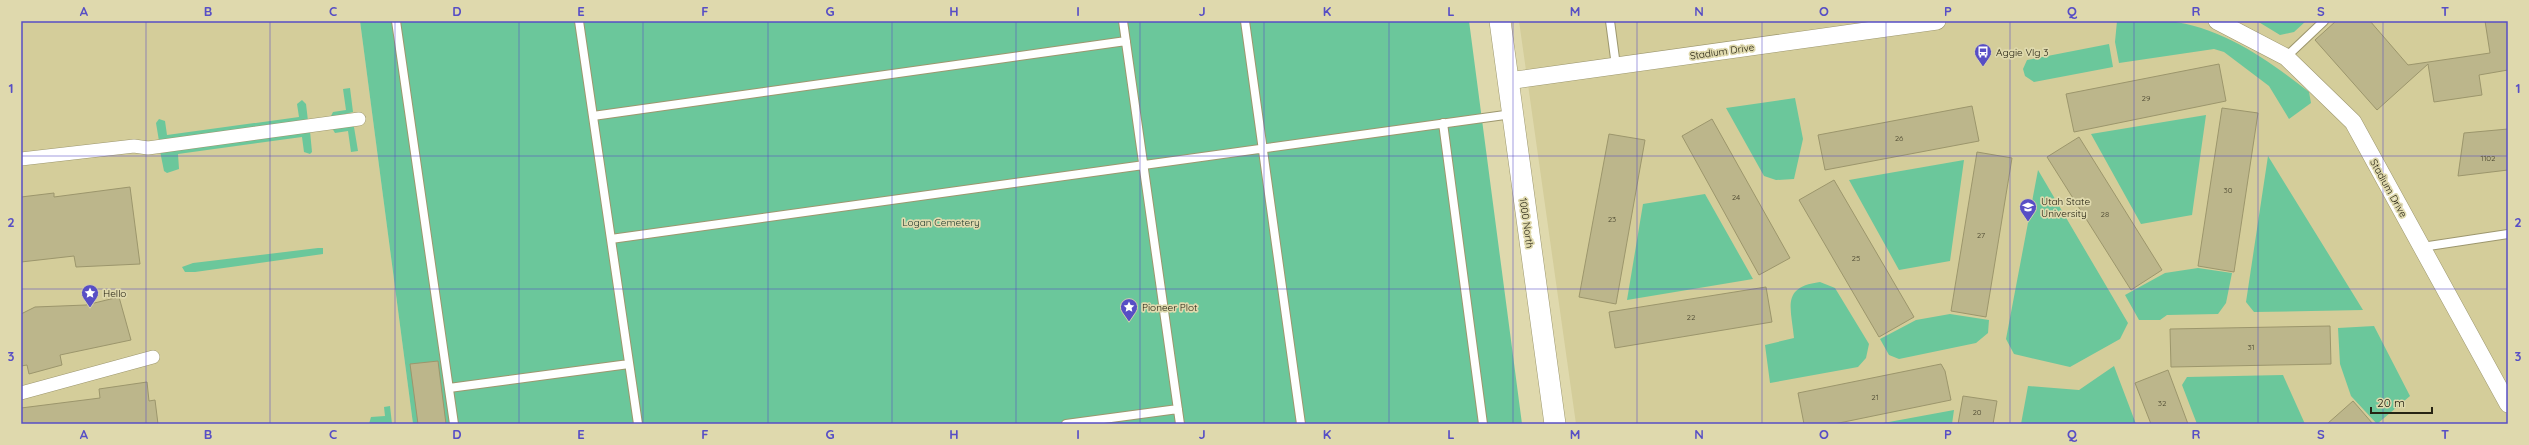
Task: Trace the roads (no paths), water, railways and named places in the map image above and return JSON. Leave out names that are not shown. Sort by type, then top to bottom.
[{"type":"street","name":"1000 North","points":[[1500,21],[1555,424]]},
{"type":"street","name":"Stadium Drive","points":[[1508,81],[1937,21]]},
{"type":"street","name":"Stadium Drive","points":[[2217,21],[2286,57],[2353,122],[2508,404]]},
{"type":"street","points":[[21,159],[134,146],[148,148],[359,119]]},
{"type":"street","points":[[21,393],[153,357]]},
{"type":"lane","points":[[396,21],[454,424]]},
{"type":"lane","points":[[579,21],[638,424]]},
{"type":"lane","points":[[1123,21],[1180,424]]},
{"type":"lane","points":[[1245,21],[1264,148],[1301,424]]},
{"type":"lane","points":[[1610,21],[1616,66]]},
{"type":"lane","points":[[2286,57],[2324,21]]},
{"type":"lane","points":[[593,116],[1126,41]]},
{"type":"lane","points":[[611,239],[1512,114]]},
{"type":"lane","points":[[1443,123],[1483,424]]},
{"type":"lane","points":[[2422,247],[2508,234]]},
{"type":"lane","points":[[449,388],[630,364]]},
{"type":"lane","points":[[1066,424],[1178,409]]},
{"type":"place","name":"Aggie Vlg 3","points":[[1983,67]]},
{"type":"place","name":"Utah State University","points":[[2028,222]]},
{"type":"place","name":"Hello","points":[[90,308]]},
{"type":"place","name":"Pioneer Plot","points":[[1129,322]]},
{"type":"park label","name":"Logan Cemetery","points":[[941,222]]}]
